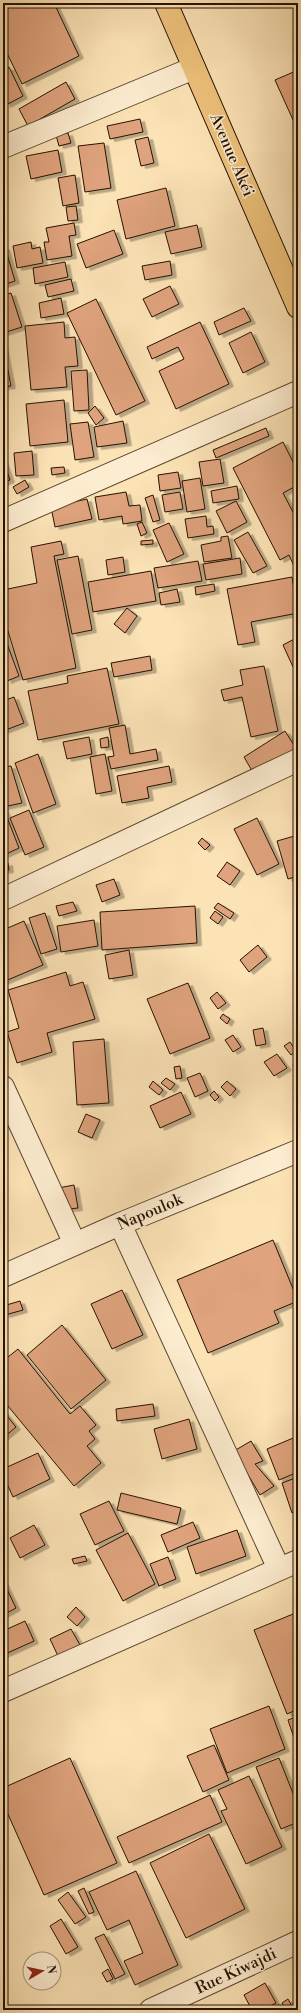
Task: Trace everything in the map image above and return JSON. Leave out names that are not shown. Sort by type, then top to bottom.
[{"type":"main road","name":"Avenue Akéi","points":[[166,3],[298,307]]},
{"type":"street","points":[[3,147],[194,68]]},
{"type":"street","points":[[3,521],[298,392]]},
{"type":"street","points":[[3,899],[298,760]]},
{"type":"street","points":[[3,1087],[75,1244]]},
{"type":"street","name":"Napoulok","points":[[3,1276],[120,1224],[298,1151]]},
{"type":"street","points":[[3,1691],[288,1565],[120,1224]]},
{"type":"street","name":"Rue Kiwajdi","points":[[151,2010],[298,1942]]},
{"type":"building","points":[[3,3],[54,3],[79,56],[22,84],[3,45]]},
{"type":"building","points":[[9,67],[23,96],[6,105],[3,98],[3,70]]},
{"type":"building","points":[[298,70],[298,131],[275,80]]},
{"type":"building","points":[[66,82],[75,99],[28,126],[19,109]]},
{"type":"building","points":[[140,119],[143,132],[110,139],[107,126]]},
{"type":"building","points":[[68,133],[71,143],[59,146],[56,135]]},
{"type":"building","points":[[148,137],[154,163],[141,166],[135,140]]},
{"type":"building","points":[[104,143],[111,188],[85,192],[78,146]]},
{"type":"building","points":[[58,150],[62,172],[31,179],[26,156]]},
{"type":"building","points":[[75,175],[79,203],[63,206],[58,178]]},
{"type":"building","points":[[166,188],[175,226],[126,239],[117,200]]},
{"type":"building","points":[[76,206],[78,220],[68,221],[66,207]]},
{"type":"building","points":[[74,223],[76,235],[69,236],[72,256],[47,260],[44,242],[49,242],[46,228]]},
{"type":"building","points":[[197,225],[202,247],[171,254],[165,232]]},
{"type":"building","points":[[114,230],[123,254],[86,268],[77,244]]},
{"type":"building","points":[[31,242],[32,249],[40,247],[43,263],[17,268],[13,246]]},
{"type":"building","points":[[5,247],[15,281],[3,285],[3,248]]},
{"type":"building","points":[[170,261],[172,275],[145,280],[142,266]]},
{"type":"building","points":[[65,262],[68,277],[35,284],[33,268]]},
{"type":"building","points":[[71,279],[74,291],[48,297],[45,285]]},
{"type":"building","points":[[170,286],[179,304],[152,317],[143,299]]},
{"type":"building","points":[[11,293],[22,327],[3,333],[3,295]]},
{"type":"building","points":[[61,298],[64,314],[41,318],[39,303]]},
{"type":"building","points":[[96,299],[145,401],[116,415],[67,313]]},
{"type":"building","points":[[244,308],[251,321],[219,335],[214,322]]},
{"type":"building","points":[[64,322],[65,338],[75,337],[78,366],[65,367],[67,387],[31,390],[25,326]]},
{"type":"building","points":[[200,322],[229,384],[176,409],[159,371],[184,359],[178,347],[152,359],[147,347]]},
{"type":"building","points":[[251,332],[265,362],[243,373],[229,343]]},
{"type":"building","points":[[3,345],[11,386],[3,387]]},
{"type":"building","points":[[87,370],[89,410],[74,411],[71,371]]},
{"type":"building","points":[[64,400],[68,442],[30,446],[26,404]]},
{"type":"building","points":[[95,406],[104,418],[96,425],[88,413]]},
{"type":"building","points":[[123,421],[127,443],[97,447],[94,427]]},
{"type":"building","points":[[88,422],[94,457],[75,460],[70,424]]},
{"type":"building","points":[[266,428],[269,436],[216,458],[213,450]]},
{"type":"building","points":[[283,442],[298,472],[298,485],[283,493],[294,514],[298,512],[298,575],[289,555],[280,560],[233,468]]},
{"type":"building","points":[[32,451],[34,475],[16,476],[14,453]]},
{"type":"building","points":[[220,459],[224,483],[203,486],[199,462]]},
{"type":"building","points":[[3,460],[10,480],[3,483]]},
{"type":"building","points":[[64,467],[65,473],[52,475],[51,468]]},
{"type":"building","points":[[178,472],[181,488],[160,491],[158,475]]},
{"type":"building","points":[[200,478],[205,509],[187,512],[182,481]]},
{"type":"building","points":[[25,480],[29,487],[17,494],[13,487]]},
{"type":"building","points":[[237,486],[239,499],[213,503],[211,491]]},
{"type":"building","points":[[126,492],[129,506],[140,505],[142,521],[123,524],[122,516],[99,520],[95,497]]},
{"type":"building","points":[[180,492],[183,509],[165,512],[162,495]]},
{"type":"building","points":[[153,495],[160,520],[153,522],[145,498]]},
{"type":"building","points":[[87,499],[92,519],[55,527],[51,507]]},
{"type":"building","points":[[236,501],[247,522],[227,533],[216,511]]},
{"type":"building","points":[[206,516],[207,527],[213,526],[214,534],[188,538],[185,519]]},
{"type":"building","points":[[142,522],[147,533],[141,536],[137,524]]},
{"type":"building","points":[[169,523],[184,554],[167,562],[153,530]]},
{"type":"building","points":[[248,532],[267,566],[253,573],[234,540]]},
{"type":"building","points":[[228,536],[232,558],[204,562],[201,545],[221,541],[221,537]]},
{"type":"building","points":[[153,540],[153,544],[141,545],[141,541]]},
{"type":"building","points":[[61,541],[64,554],[54,556],[76,668],[23,680],[3,615],[3,590],[37,583],[31,547]]},
{"type":"building","points":[[78,556],[92,630],[72,634],[57,560]]},
{"type":"building","points":[[123,557],[125,572],[108,575],[106,560]]},
{"type":"building","points":[[240,558],[242,574],[206,580],[203,564]]},
{"type":"building","points":[[198,561],[202,581],[158,588],[154,568]]},
{"type":"building","points":[[151,571],[156,601],[93,612],[88,582]]},
{"type":"building","points":[[292,577],[298,613],[251,622],[255,642],[238,645],[227,589]]},
{"type":"building","points":[[214,584],[215,591],[196,595],[195,587]]},
{"type":"building","points":[[177,589],[180,602],[161,605],[159,593]]},
{"type":"building","points":[[127,608],[137,616],[125,633],[114,624]]},
{"type":"building","points":[[3,633],[19,676],[7,681],[3,669]]},
{"type":"building","points":[[298,637],[298,664],[293,667],[283,645]]},
{"type":"building","points":[[150,656],[152,670],[114,677],[111,663]]},
{"type":"building","points":[[264,666],[278,731],[251,737],[242,697],[224,701],[221,690],[243,685],[240,670]]},
{"type":"building","points":[[107,668],[119,724],[38,740],[28,691],[68,683],[67,676]]},
{"type":"building","points":[[14,697],[24,723],[3,731],[3,701]]},
{"type":"building","points":[[125,725],[130,754],[156,749],[158,760],[111,769],[108,757],[114,756],[109,728]]},
{"type":"building","points":[[285,731],[297,750],[255,776],[244,757]]},
{"type":"building","points":[[89,737],[92,754],[67,759],[63,742]]},
{"type":"building","points":[[108,737],[109,747],[101,748],[100,739]]},
{"type":"building","points":[[38,754],[56,804],[33,813],[15,763]]},
{"type":"building","points":[[105,754],[112,791],[96,794],[90,757]]},
{"type":"building","points":[[11,766],[22,803],[3,807],[3,767]]},
{"type":"building","points":[[169,766],[172,782],[147,787],[149,798],[122,803],[117,776]]},
{"type":"building","points":[[3,807],[19,848],[4,855],[3,852]]},
{"type":"building","points":[[29,810],[44,847],[25,855],[10,818]]},
{"type":"building","points":[[257,818],[279,864],[257,875],[234,829]]},
{"type":"building","points":[[298,835],[298,876],[288,879],[277,841]]},
{"type":"building","points":[[202,838],[210,845],[205,850],[198,843]]},
{"type":"building","points":[[227,862],[240,871],[230,885],[217,876]]},
{"type":"building","points":[[8,863],[9,870],[3,871],[3,864]]},
{"type":"building","points":[[114,879],[120,895],[102,902],[96,885]]},
{"type":"building","points":[[73,902],[77,911],[59,916],[56,906]]},
{"type":"building","points":[[218,903],[234,913],[230,919],[214,908]]},
{"type":"building","points":[[195,906],[197,943],[102,950],[100,912]]},
{"type":"building","points":[[215,911],[223,917],[218,924],[210,918]]},
{"type":"building","points":[[45,913],[57,949],[41,954],[29,918]]},
{"type":"building","points":[[94,920],[98,946],[61,952],[57,926]]},
{"type":"building","points":[[24,921],[43,965],[3,982],[3,930]]},
{"type":"building","points":[[258,945],[267,957],[249,972],[240,960]]},
{"type":"building","points":[[129,950],[133,975],[109,979],[105,955]]},
{"type":"building","points":[[66,972],[70,986],[83,982],[95,1019],[47,1033],[52,1052],[17,1063],[7,1032],[19,1028],[8,990]]},
{"type":"building","points":[[188,983],[210,1038],[170,1054],[147,999]]},
{"type":"building","points":[[217,992],[226,1003],[218,1009],[210,998]]},
{"type":"building","points":[[223,1014],[230,1019],[227,1024],[220,1018]]},
{"type":"building","points":[[263,1028],[266,1044],[256,1046],[253,1030]]},
{"type":"building","points":[[233,1035],[241,1047],[233,1052],[225,1040]]},
{"type":"building","points":[[104,1039],[109,1103],[77,1105],[73,1042]]},
{"type":"building","points":[[290,1042],[296,1051],[291,1055],[284,1046]]},
{"type":"building","points":[[277,1054],[287,1068],[274,1076],[264,1062]]},
{"type":"building","points":[[298,1064],[298,1084],[293,1065]]},
{"type":"building","points":[[180,1066],[182,1078],[176,1079],[174,1067]]},
{"type":"building","points":[[200,1073],[208,1091],[195,1097],[187,1078]]},
{"type":"building","points":[[166,1078],[175,1084],[170,1090],[161,1083]]},
{"type":"building","points":[[153,1081],[163,1090],[159,1095],[149,1087]]},
{"type":"building","points":[[227,1081],[236,1089],[230,1096],[221,1087]]},
{"type":"building","points":[[214,1091],[219,1097],[215,1101],[210,1095]]},
{"type":"building","points":[[181,1092],[191,1114],[160,1128],[150,1106]]},
{"type":"building","points":[[86,1114],[100,1120],[92,1138],[78,1132]]},
{"type":"building","points":[[74,1185],[78,1208],[61,1210],[58,1188]]},
{"type":"building","points":[[273,1240],[298,1301],[274,1311],[279,1323],[208,1353],[177,1280]]},
{"type":"building","points":[[122,1290],[143,1335],[112,1349],[91,1304]]},
{"type":"building","points":[[20,1301],[23,1310],[5,1315],[3,1306]]},
{"type":"building","points":[[62,1325],[106,1380],[71,1409],[27,1355]]},
{"type":"building","points":[[18,1349],[70,1414],[80,1406],[96,1425],[89,1431],[95,1439],[87,1446],[101,1463],[74,1486],[3,1400],[3,1361]]},
{"type":"building","points":[[153,1404],[155,1416],[117,1421],[116,1409]]},
{"type":"building","points":[[3,1411],[16,1427],[3,1438]]},
{"type":"building","points":[[189,1419],[197,1449],[162,1459],[154,1429]]},
{"type":"building","points":[[298,1436],[298,1472],[279,1480],[267,1449]]},
{"type":"building","points":[[251,1441],[263,1461],[255,1464],[274,1486],[260,1495],[234,1451]]},
{"type":"building","points":[[38,1453],[50,1479],[13,1497],[3,1475],[3,1469]]},
{"type":"building","points":[[298,1477],[298,1511],[292,1513],[282,1483]]},
{"type":"building","points":[[121,1493],[181,1508],[177,1524],[117,1510]]},
{"type":"building","points":[[109,1501],[124,1531],[95,1545],[80,1514]]},
{"type":"building","points":[[193,1522],[200,1538],[168,1552],[161,1535]]},
{"type":"building","points":[[34,1525],[45,1545],[20,1558],[10,1538]]},
{"type":"building","points":[[237,1530],[246,1556],[196,1574],[187,1547]]},
{"type":"building","points":[[128,1533],[155,1584],[123,1601],[96,1550]]},
{"type":"building","points":[[85,1556],[87,1561],[74,1564],[72,1559]]},
{"type":"building","points":[[168,1557],[176,1579],[159,1586],[150,1564]]},
{"type":"building","points":[[3,1581],[16,1608],[3,1615]]},
{"type":"building","points":[[76,1607],[85,1617],[77,1626],[67,1617]]},
{"type":"building","points":[[298,1612],[298,1709],[287,1714],[254,1630]]},
{"type":"building","points":[[25,1621],[34,1641],[3,1655],[3,1631]]},
{"type":"building","points":[[71,1629],[80,1645],[58,1656],[50,1639]]},
{"type":"building","points":[[269,1706],[285,1749],[227,1773],[210,1729]]},
{"type":"building","points":[[298,1716],[298,1741],[295,1741],[288,1720]]},
{"type":"building","points":[[214,1745],[229,1780],[203,1792],[187,1756]]},
{"type":"building","points":[[70,1758],[117,1863],[44,1895],[3,1803],[3,1788]]},
{"type":"building","points":[[279,1758],[298,1806],[298,1822],[281,1829],[256,1767]]},
{"type":"building","points":[[249,1776],[282,1847],[246,1864],[221,1811],[227,1809],[218,1790]]},
{"type":"building","points":[[210,1795],[222,1822],[129,1863],[117,1837]]},
{"type":"building","points":[[209,1834],[245,1909],[186,1938],[150,1863]]},
{"type":"building","points":[[136,1871],[178,1965],[135,1985],[124,1961],[143,1953],[129,1920],[107,1930],[89,1892]]},
{"type":"building","points":[[84,1888],[94,1912],[89,1914],[78,1891]]},
{"type":"building","points":[[68,1892],[86,1917],[75,1924],[58,1900]]},
{"type":"building","points":[[61,1919],[78,1947],[66,1954],[50,1926]]},
{"type":"building","points":[[104,1934],[125,1974],[115,1979],[95,1938]]},
{"type":"building","points":[[108,1969],[113,1979],[107,1982],[102,1973]]},
{"type":"building","points":[[265,1983],[276,2003],[263,2010],[252,2010],[244,1995]]},
{"type":"building","points":[[288,1999],[294,2010],[286,2010],[282,2003]]}]
